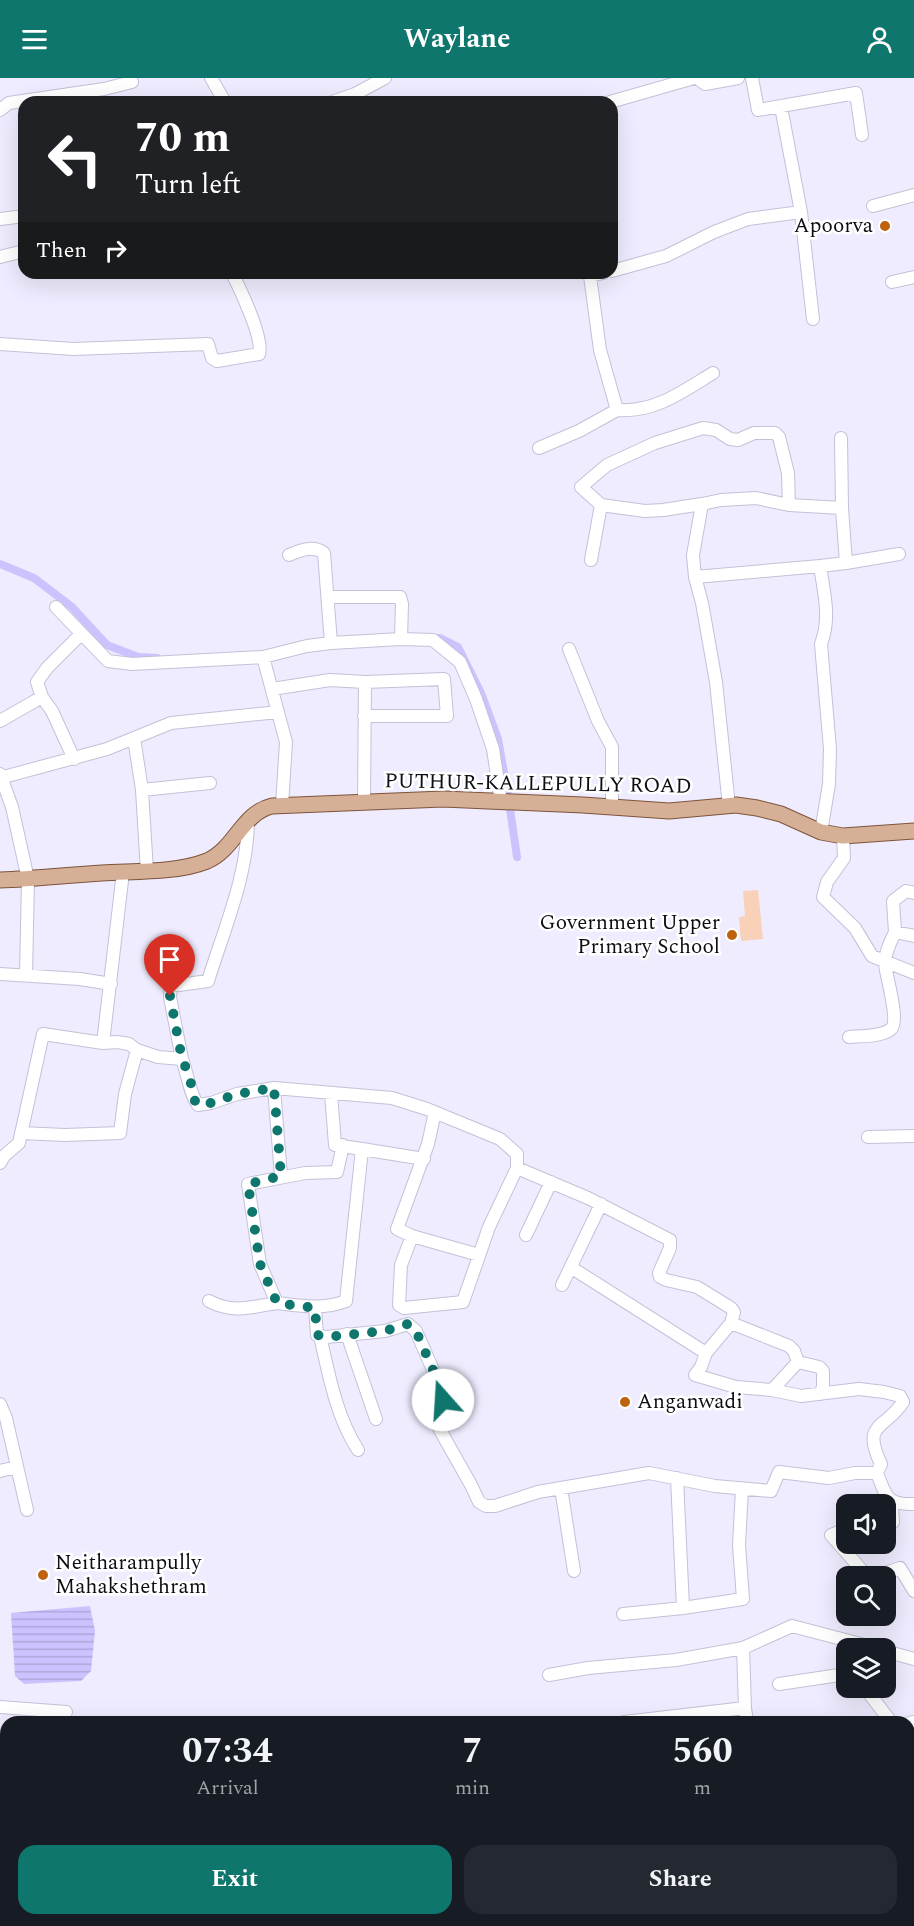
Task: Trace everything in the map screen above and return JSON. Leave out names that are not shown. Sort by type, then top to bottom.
[{"type":"main road","name":"PUTHUR-KALLEPULLY ROAD","points":[[0,880],[147,871],[204,862],[218,856],[261,808],[282,806],[443,799],[669,811],[729,806],[757,807],[782,814],[821,832],[843,836],[914,831]]},
{"type":"street","points":[[211,78],[222,96]]},
{"type":"street","points":[[349,96],[385,78]]},
{"type":"street","points":[[618,100],[695,78],[705,84],[738,78]]},
{"type":"street","points":[[752,78],[758,110],[856,93],[862,135]]},
{"type":"street","points":[[44,96],[103,84],[132,82]]},
{"type":"street","points":[[0,110],[9,103],[18,101]]},
{"type":"street","points":[[781,107],[801,212],[813,319]]},
{"type":"street","points":[[873,206],[914,195]]},
{"type":"street","points":[[618,269],[666,256],[714,232],[748,219],[801,212]]},
{"type":"street","points":[[0,219],[18,217]]},
{"type":"street","points":[[0,257],[18,252]]},
{"type":"street","points":[[892,282],[914,277]]},
{"type":"street","points":[[0,344],[73,349],[208,344],[212,358],[217,361],[259,354],[261,350],[254,325],[235,279]]},
{"type":"street","points":[[586,279],[600,350],[617,411]]},
{"type":"street","points":[[539,448],[617,411],[641,409],[670,401],[713,373]]},
{"type":"street","points":[[789,505],[788,473],[779,437],[775,433],[754,433],[738,440],[730,439],[709,428],[655,443],[607,465],[581,487],[601,505],[645,511],[721,500],[756,498],[789,505],[842,508]]},
{"type":"street","points":[[841,438],[846,563]]},
{"type":"street","points":[[702,504],[693,555],[695,577],[716,682],[729,806]]},
{"type":"street","points":[[591,560],[601,505]]},
{"type":"street","points":[[289,555],[304,549],[323,551],[331,643]]},
{"type":"street","points":[[695,577],[820,566],[899,554]]},
{"type":"street","points":[[820,566],[828,616],[821,644],[830,749],[829,784],[821,832]]},
{"type":"street","points":[[328,597],[400,597],[402,604],[401,639]]},
{"type":"street","points":[[56,607],[108,661],[132,664],[262,657],[307,646],[331,643],[401,639],[433,640],[460,662],[476,699],[493,748],[501,802]]},
{"type":"street","points":[[74,759],[52,711],[42,698],[37,682],[47,668],[81,634]]},
{"type":"street","points":[[569,649],[598,721],[612,747],[612,807]]},
{"type":"street","points":[[262,657],[286,742],[282,806]]},
{"type":"street","points":[[272,689],[330,680],[365,682],[444,679],[447,716],[364,716]]},
{"type":"street","points":[[364,803],[365,682]]},
{"type":"street","points":[[0,721],[42,698]]},
{"type":"street","points":[[26,975],[28,879],[12,807],[1,777],[107,749],[171,723],[278,712]]},
{"type":"street","points":[[134,738],[142,790],[147,871]]},
{"type":"street","points":[[142,790],[210,783]]},
{"type":"street","points":[[248,820],[248,837],[236,895],[208,981],[171,986],[170,996],[182,1059],[189,1075],[195,1101],[198,1105],[211,1103],[237,1094],[274,1088],[392,1098],[435,1112],[500,1139],[517,1154],[518,1168],[489,1227],[464,1302],[404,1308],[399,1305],[400,1273],[412,1236]]},
{"type":"street","points":[[843,836],[844,858],[827,882],[823,897],[855,928],[872,956],[914,973]]},
{"type":"street","points":[[103,1043],[123,872]]},
{"type":"street","points":[[849,1037],[884,1033],[894,1024],[885,961],[895,932],[893,901],[906,891],[914,893]]},
{"type":"street","points":[[895,932],[914,936]]},
{"type":"street","points":[[0,974],[80,979],[111,984]]},
{"type":"street","points":[[0,1163],[18,1143],[43,1034],[103,1043],[129,1044],[136,1050],[158,1057],[182,1059]]},
{"type":"street","points":[[21,1132],[65,1135],[120,1133],[125,1094],[136,1050]]},
{"type":"street","points":[[274,1088],[281,1176]]},
{"type":"street","points":[[331,1092],[335,1145],[424,1159]]},
{"type":"street","points":[[435,1112],[424,1159],[397,1229],[412,1236],[479,1255]]},
{"type":"street","points":[[868,1137],[914,1136]]},
{"type":"street","points":[[277,1303],[260,1264],[248,1184],[281,1176],[337,1172],[343,1146]]},
{"type":"street","points":[[209,1301],[224,1309],[234,1309],[277,1303],[315,1308],[334,1306],[346,1301],[362,1149]]},
{"type":"street","points":[[518,1168],[601,1204],[670,1240],[670,1248],[659,1273],[660,1277],[697,1287],[731,1308],[734,1312],[731,1323],[706,1353],[695,1375],[736,1387],[772,1390],[801,1396],[859,1389],[900,1396],[903,1402],[900,1407],[876,1428],[873,1440],[874,1449],[881,1464],[877,1473],[885,1494]]},
{"type":"street","points":[[526,1235],[551,1182]]},
{"type":"street","points":[[562,1285],[601,1204]]},
{"type":"street","points":[[572,1268],[706,1353]]},
{"type":"street","points":[[315,1308],[317,1335],[320,1336],[333,1391],[347,1432],[358,1450]]},
{"type":"street","points":[[731,1323],[789,1346],[798,1362]]},
{"type":"street","points":[[320,1336],[385,1331],[408,1324],[416,1331],[443,1393],[440,1430],[479,1502],[486,1506],[495,1506],[561,1488],[649,1473],[742,1489],[771,1491],[779,1472],[829,1478],[855,1473],[877,1473]]},
{"type":"street","points":[[347,1334],[376,1419]]},
{"type":"street","points":[[772,1390],[798,1362]]},
{"type":"street","points":[[798,1362],[819,1367],[823,1371],[823,1387],[820,1394]]},
{"type":"street","points":[[0,1404],[6,1418],[27,1510]]},
{"type":"street","points":[[0,1471],[17,1467]]},
{"type":"street","points":[[677,1478],[683,1608]]},
{"type":"street","points":[[561,1488],[574,1571]]},
{"type":"street","points":[[622,1614],[743,1599],[739,1545],[742,1489]]},
{"type":"street","points":[[896,1503],[914,1504]]},
{"type":"street","points":[[848,1554],[858,1566]]},
{"type":"street","points":[[896,1569],[900,1568],[914,1591]]},
{"type":"street","points":[[549,1675],[588,1668],[676,1660],[743,1648],[792,1626],[838,1638]]},
{"type":"street","points":[[743,1648],[746,1716]]},
{"type":"street","points":[[896,1654],[914,1659]]},
{"type":"street","points":[[779,1684],[836,1675]]},
{"type":"street","points":[[873,1698],[886,1716]]},
{"type":"street","points":[[0,1707],[66,1712]]},
{"type":"street","points":[[693,1716],[745,1708]]},
{"type":"shaded area","points":[[758,890],[763,939],[741,941],[739,917],[745,916],[743,891]]},
{"type":"shaded area","points":[[90,1606],[95,1631],[91,1671],[81,1681],[24,1684],[15,1676],[11,1613]]},
{"type":"waterway","points":[[0,564],[34,578],[72,607],[107,645],[138,657],[157,658]]},
{"type":"waterway","points":[[432,638],[440,638],[458,647],[481,693],[498,739],[508,795]]},
{"type":"waterway","points":[[510,809],[517,857]]},
{"type":"place","name":"Apoorva","points":[[885,226]]},
{"type":"place","name":"Government Upper Primary School","points":[[732,935]]},
{"type":"place","name":"Anganwadi","points":[[625,1402]]},
{"type":"place","name":"Neitharampully Mahakshethram","points":[[43,1575]]},
{"type":"route","points":[[170,996],[182,1059],[198,1105],[237,1094],[274,1088],[281,1176],[248,1184],[260,1264],[277,1303],[315,1308],[317,1335],[326,1337],[385,1331],[408,1324],[416,1331],[443,1393],[443,1400]]}]
